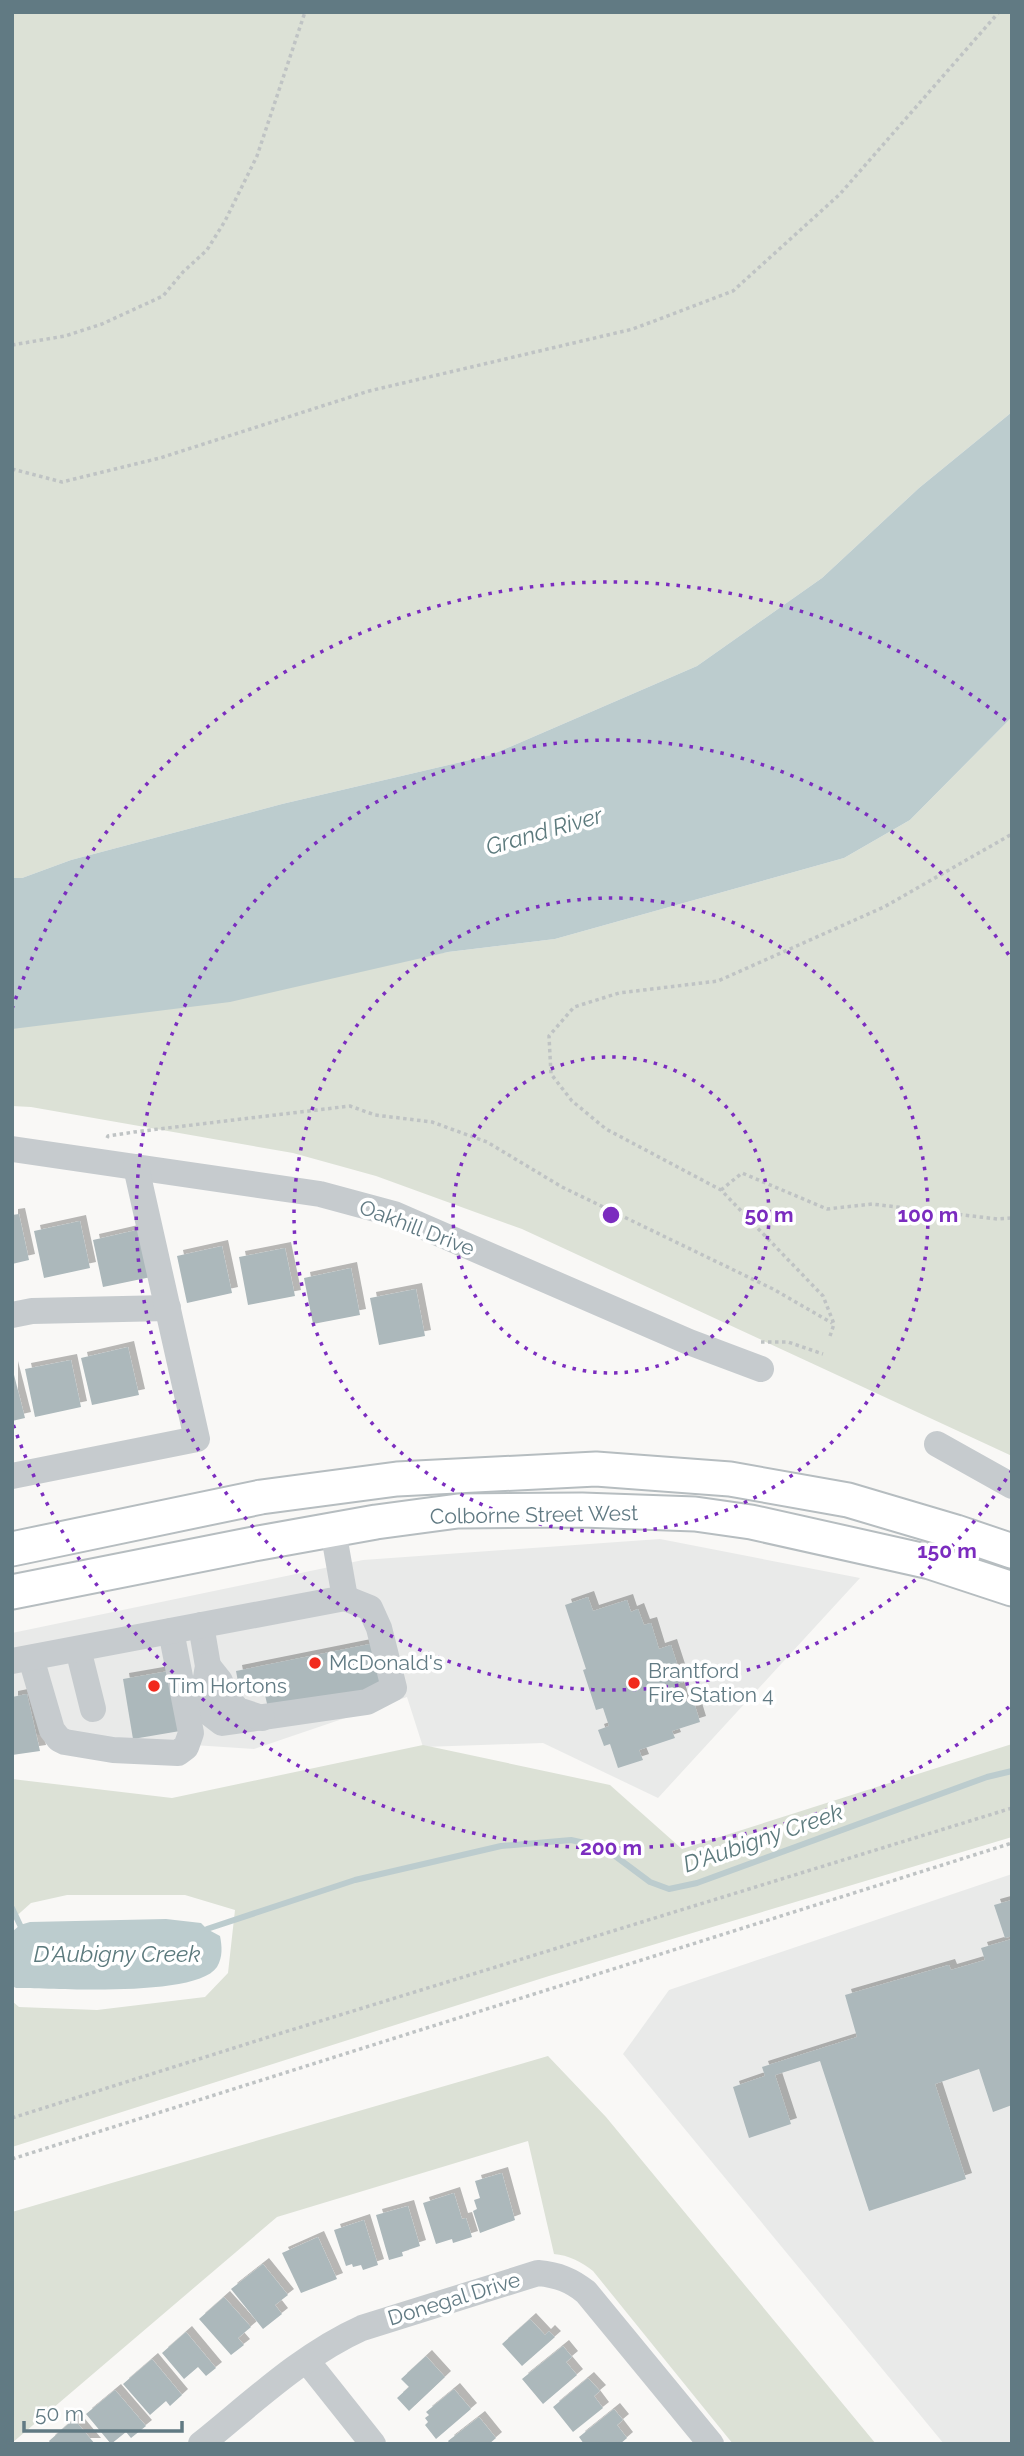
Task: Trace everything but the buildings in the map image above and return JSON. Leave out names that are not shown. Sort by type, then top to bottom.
[{"type":"main road","name":"Colborne Street West","points":[[12,1549],[261,1497],[397,1479],[596,1469],[730,1479],[848,1500],[1012,1551]]},
{"type":"main road","name":"Colborne Street West","points":[[12,1592],[333,1530],[458,1511],[582,1510],[695,1514],[804,1533],[930,1562],[1012,1589]]},
{"type":"street","name":"Oakhill Drive","points":[[12,1149],[320,1194],[394,1214],[689,1342],[761,1369]]},
{"type":"street","points":[[12,1476],[197,1439],[136,1167]]},
{"type":"street","points":[[12,1315],[32,1311],[168,1308]]},
{"type":"street","points":[[937,1444],[1012,1486]]},
{"type":"street","points":[[333,1530],[345,1598]]},
{"type":"street","points":[[171,1631],[191,1738],[186,1747],[178,1753],[139,1751],[59,1739],[52,1730],[22,1660],[78,1648],[345,1598],[370,1608],[379,1628],[394,1688],[367,1702],[222,1723],[209,1713],[204,1689],[208,1667],[201,1625]]},
{"type":"street","points":[[78,1648],[93,1709]]},
{"type":"street","name":"Donegal Drive","points":[[201,2444],[293,2370],[346,2335],[538,2273],[559,2275],[586,2292],[711,2444]]},
{"type":"street","points":[[307,2361],[373,2444]]},
{"type":"path","points":[[12,345],[65,336],[102,324],[163,296],[183,272],[207,250],[225,221],[257,156],[305,12]]},
{"type":"path","points":[[12,469],[62,482],[160,458],[369,391],[633,329],[733,291],[840,194],[999,12]]},
{"type":"path","points":[[830,1336],[834,1324],[824,1296],[721,1190],[606,1129],[572,1101],[551,1074],[549,1035],[574,1007],[619,993],[718,981],[884,907],[1012,834]]},
{"type":"path","points":[[92,1160],[108,1136],[350,1106],[375,1115],[432,1122],[487,1142],[562,1187],[773,1289],[834,1324]]},
{"type":"path","points":[[721,1190],[741,1173],[827,1209],[872,1204],[997,1219],[1012,1218]]},
{"type":"path","points":[[12,2119],[275,2035],[1012,1808]]},
{"type":"path","points":[[12,2159],[1012,1843]]},
{"type":"shaded area","points":[[12,12],[1012,12],[1012,412],[919,488],[822,578],[697,666],[491,755],[282,804],[71,860],[22,878],[12,878]]},
{"type":"shaded area","points":[[1012,717],[1012,1456],[522,1229],[376,1176],[293,1153],[31,1107],[12,1106],[12,1027],[448,952],[555,939],[844,858],[910,820]]},
{"type":"shaded area","points":[[660,1539],[860,1578],[658,1798],[543,1743],[423,1747],[407,1697],[254,1749],[12,1733],[12,1633],[363,1560]]},
{"type":"shaded area","points":[[1012,1744],[1012,1837],[549,1976],[12,2147],[12,2001],[19,2007],[97,2010],[205,1997],[228,1973],[235,1910],[185,1895],[67,1895],[31,1903],[12,1920],[12,1779],[172,1798],[423,1745],[610,1785],[682,1849]]},
{"type":"shaded area","points":[[1012,1874],[1012,2444],[944,2444],[623,2054],[669,1990]]},
{"type":"shaded area","points":[[548,2056],[606,2117],[876,2444],[733,2444],[593,2271],[575,2260],[554,2254],[528,2141],[277,2217],[12,2443],[12,2212]]},
{"type":"water","name":"Grand River","points":[[1012,412],[1012,717],[910,820],[844,858],[555,939],[448,952],[230,1002],[12,1029],[12,878],[22,878],[71,860],[282,804],[491,755],[697,666],[822,578],[919,488]]},
{"type":"water","name":"D'Aubigny Creek","points":[[166,1919],[201,1923],[220,1936],[222,1952],[217,1967],[204,1977],[154,1987],[91,1990],[12,1986],[12,1932],[20,1925],[30,1922]]},
{"type":"waterway","name":"D'Aubigny Creek","points":[[207,1929],[355,1880],[501,1846],[571,1840],[603,1847],[650,1882],[669,1889],[697,1883],[987,1777],[1012,1771]]},
{"type":"waterway","name":"D'Aubigny Creek","points":[[12,1908],[20,1925]]},
{"type":"place","name":"McDonald's","points":[[315,1663]]},
{"type":"place","name":"Brantford Fire Station 4","points":[[634,1683]]},
{"type":"place","name":"Tim Hortons","points":[[154,1686]]}]
